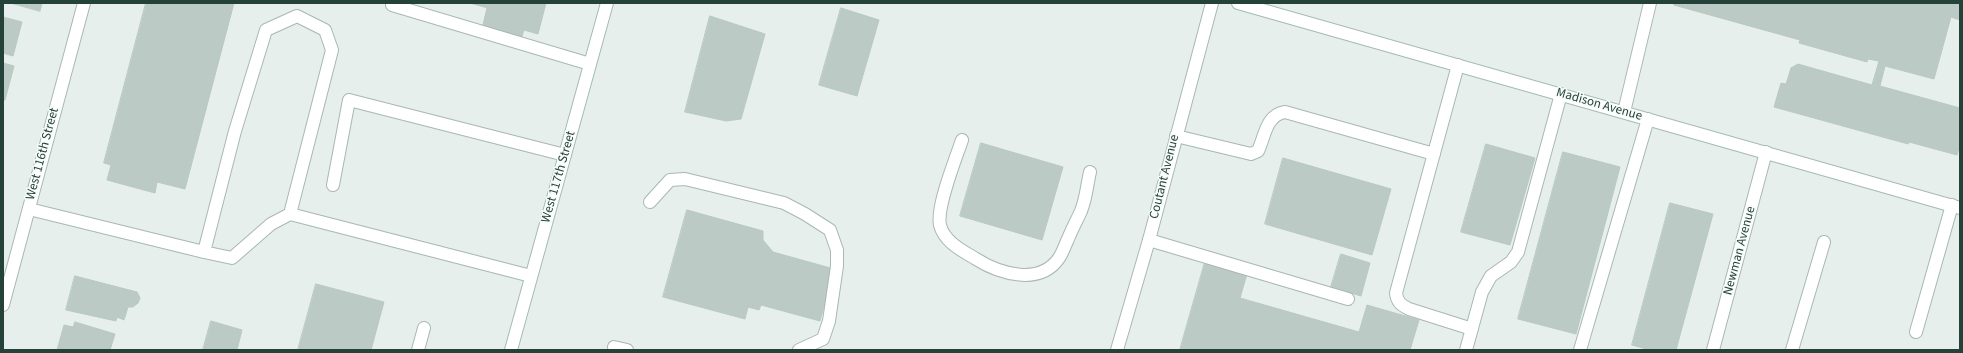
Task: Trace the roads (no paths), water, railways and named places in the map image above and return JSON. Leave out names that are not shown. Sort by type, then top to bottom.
[{"type":"main road","name":"West 116th Street","points":[[3,305],[84,3]]},
{"type":"main road","name":"West 117th Street","points":[[511,350],[607,3]]},
{"type":"main road","name":"Coutant Avenue","points":[[1117,350],[1149,240],[1212,3]]},
{"type":"main road","name":"Madison Avenue","points":[[1238,3],[1956,207]]},
{"type":"main road","points":[[1624,112],[1650,3]]},
{"type":"main road","points":[[392,5],[590,64]]},
{"type":"main road","points":[[204,252],[235,131],[266,30],[297,16],[325,30],[332,50],[290,214]]},
{"type":"main road","points":[[1458,65],[1396,293],[1397,299],[1405,307],[1434,318],[1472,329]]},
{"type":"main road","points":[[1466,350],[1482,292],[1491,276],[1511,262],[1518,252],[1561,94]]},
{"type":"main road","points":[[333,185],[349,100],[565,155]]},
{"type":"main road","points":[[1176,136],[1251,154],[1258,151],[1271,118],[1279,113],[1285,112],[1434,154]]},
{"type":"main road","points":[[1580,350],[1648,119]]},
{"type":"main road","points":[[962,140],[941,204],[940,224],[948,239],[958,248],[982,263],[1001,272],[1020,276],[1032,274],[1047,269],[1059,258],[1082,210],[1090,172]]},
{"type":"main road","name":"Newman Avenue","points":[[1714,350],[1766,152]]},
{"type":"main road","points":[[650,202],[670,180],[686,179],[784,203],[830,230],[837,250],[837,266],[829,321],[823,339],[799,350]]},
{"type":"main road","points":[[1916,332],[1956,207]]},
{"type":"main road","points":[[29,209],[232,258],[271,224],[290,214],[532,276]]},
{"type":"main road","points":[[1149,240],[1348,299]]},
{"type":"main road","points":[[1792,350],[1824,242]]},
{"type":"main road","points":[[418,350],[424,328]]},
{"type":"main road","points":[[614,347],[627,350]]}]
